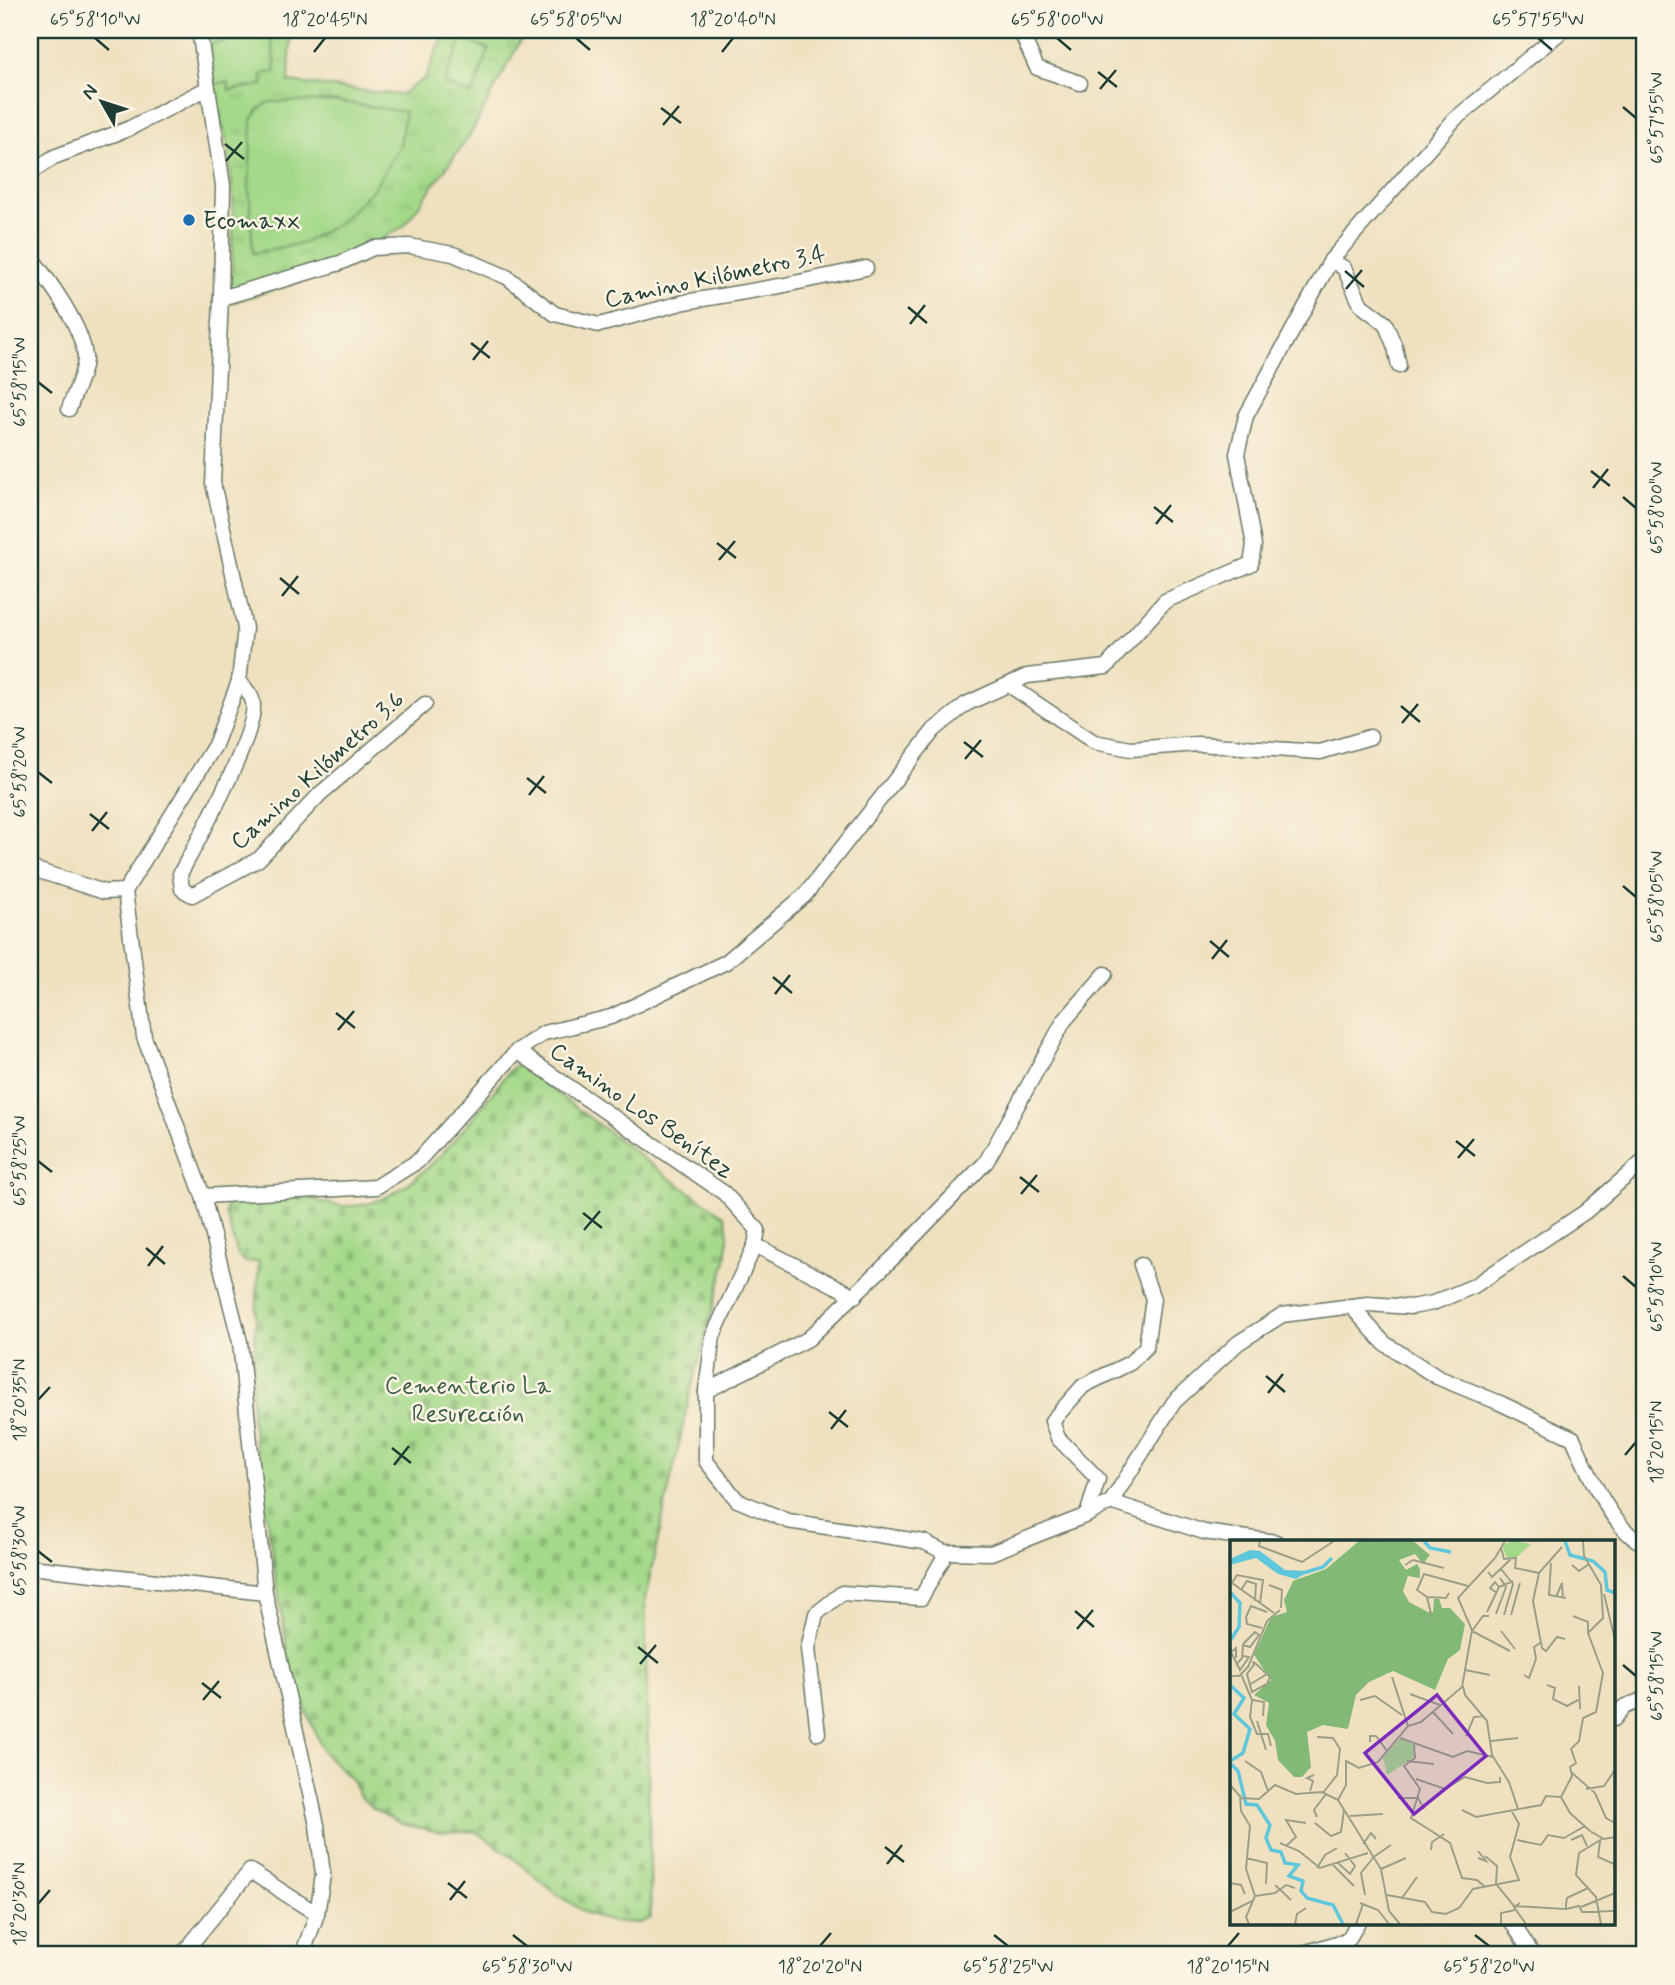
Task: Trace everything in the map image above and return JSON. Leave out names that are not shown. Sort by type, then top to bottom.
[{"type":"street","points":[[199,30],[223,185],[213,483],[245,628],[239,681],[215,745],[125,891],[144,1037],[203,1195],[240,1342],[265,1593],[317,1825],[323,1875],[317,1914],[302,1955]]},
{"type":"street","points":[[1020,30],[1037,68],[1080,83]]},
{"type":"street","points":[[203,1195],[376,1186],[418,1161],[517,1051],[544,1033],[611,1017],[726,962],[805,895],[934,730],[966,704],[1027,676],[1106,667],[1165,601],[1251,564],[1254,545],[1237,454],[1247,416],[1331,260],[1455,119],[1563,30]]},
{"type":"street","points":[[30,173],[54,158],[128,129],[208,88]]},
{"type":"street","name":"Camino Kilómetro 3.4","points":[[221,298],[340,263],[373,248],[409,246],[453,254],[507,277],[555,314],[600,325],[685,302],[866,268]]},
{"type":"street","points":[[30,257],[76,327],[85,358],[69,409]]},
{"type":"street","points":[[1331,260],[1344,268],[1361,304],[1385,323],[1399,366]]},
{"type":"street","name":"Camino Kilómetro 3.6","points":[[239,681],[253,699],[252,716],[227,785],[180,874],[182,888],[192,895],[258,859],[320,794],[425,704]]},
{"type":"street","points":[[1009,685],[1094,742],[1131,749],[1198,744],[1320,752],[1370,737]]},
{"type":"street","points":[[30,868],[104,892],[125,891]]},
{"type":"street","points":[[706,1391],[808,1339],[855,1296],[986,1162],[1064,1021],[1105,974]]},
{"type":"street","name":"Camino Los Benítez","points":[[517,1051],[724,1193],[758,1230],[755,1245]]},
{"type":"street","points":[[855,1296],[755,1245],[713,1336],[706,1391],[706,1461],[737,1500],[788,1521],[925,1542],[944,1552],[991,1553],[1087,1515],[1111,1502],[1174,1402],[1238,1343],[1282,1315],[1351,1306],[1389,1304],[1411,1307],[1433,1303],[1474,1286],[1585,1212],[1645,1160]]},
{"type":"street","points":[[1087,1515],[1098,1479],[1058,1438],[1052,1421],[1083,1386],[1130,1363],[1146,1347],[1153,1299],[1141,1265]]},
{"type":"street","points":[[1351,1306],[1384,1343],[1437,1377],[1573,1438],[1596,1492],[1635,1541],[1645,1544]]},
{"type":"street","points":[[1111,1502],[1204,1532],[1262,1540]]},
{"type":"street","points":[[818,1733],[808,1649],[816,1614],[842,1593],[921,1598],[943,1559],[944,1552]]},
{"type":"street","points":[[30,1567],[265,1593]]},
{"type":"street","points":[[1616,1717],[1624,1707],[1645,1699]]},
{"type":"street","points":[[182,1955],[250,1871],[317,1914]]},
{"type":"street","points":[[1297,1955],[1348,1940],[1356,1926]]},
{"type":"street","points":[[1514,1926],[1532,1955]]},
{"type":"green space","points":[[228,30],[291,30],[289,82],[400,95],[425,78],[446,30],[526,30],[470,135],[404,226],[318,276],[227,304],[232,275],[233,198],[228,147],[212,88],[206,34]]},
{"type":"green space","points":[[271,35],[276,72],[262,74],[263,85],[229,90],[228,82],[213,84],[208,44]]},
{"type":"green space","points":[[462,39],[489,49],[472,95],[444,84]]},
{"type":"green space","points":[[335,101],[405,112],[400,146],[373,189],[339,223],[303,243],[253,253],[249,185],[252,120],[259,109],[269,102]]},
{"type":"green space","name":"Cementerio La Resurección","points":[[518,1064],[668,1177],[725,1216],[728,1227],[726,1260],[690,1393],[645,1599],[651,1918],[639,1923],[609,1921],[586,1913],[558,1895],[475,1831],[439,1832],[402,1824],[373,1809],[360,1796],[352,1780],[324,1753],[291,1675],[251,1416],[259,1261],[246,1262],[238,1256],[225,1212],[228,1201],[293,1195],[346,1206],[371,1203],[395,1192],[440,1156],[511,1069]]},
{"type":"place","name":"Ecomaxx","points":[[189,220]]}]
